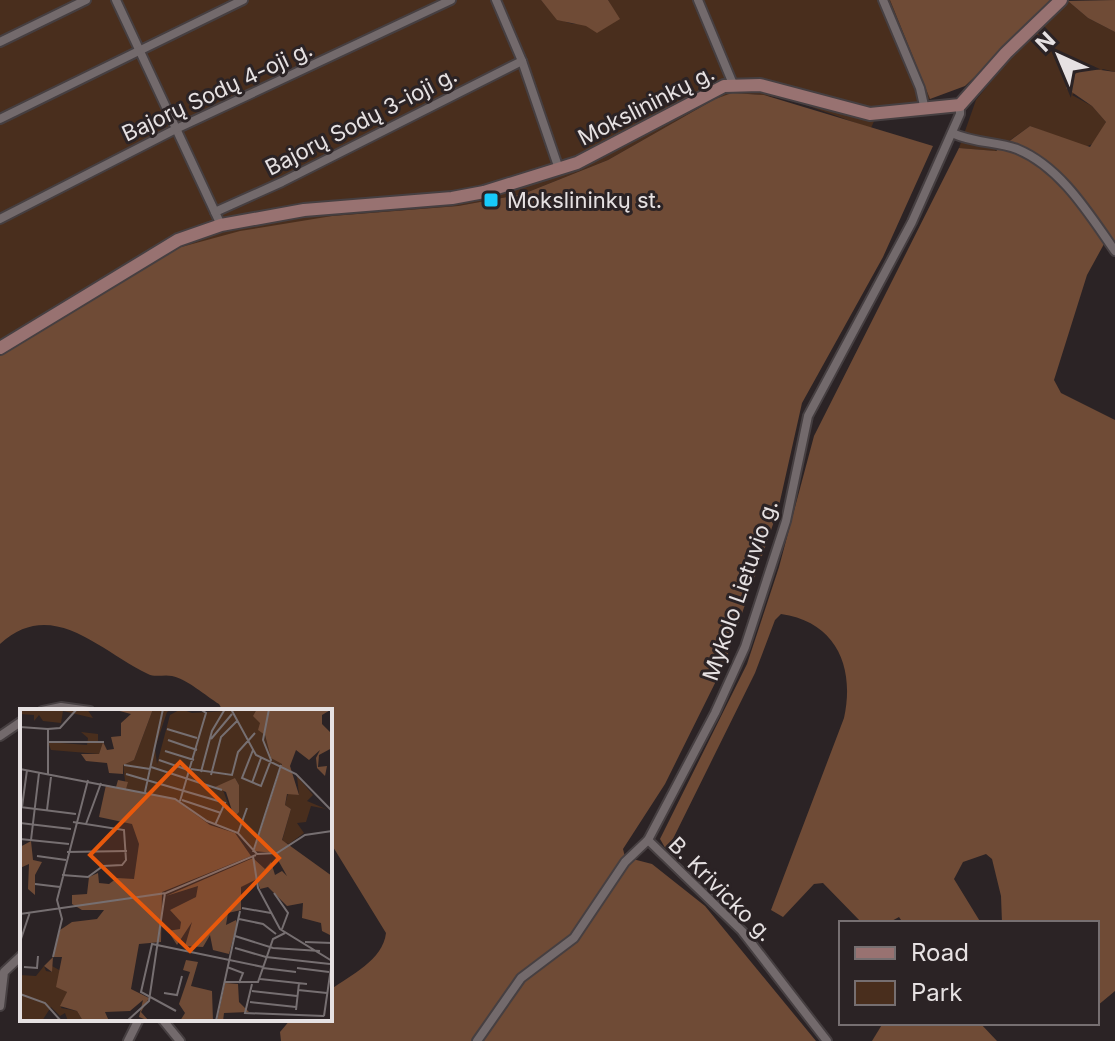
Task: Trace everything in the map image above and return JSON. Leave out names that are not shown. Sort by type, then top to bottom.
[{"type":"street","points":[[0,42],[86,0]]},
{"type":"street","points":[[116,0],[221,225]]},
{"type":"street","points":[[0,119],[243,0]]},
{"type":"street","name":"Bajorų Sodų 4-oji g.","points":[[0,219],[176,129],[451,0]]},
{"type":"street","points":[[496,0],[522,61],[559,169]]},
{"type":"street","points":[[698,0],[733,84]]},
{"type":"street","points":[[883,0],[920,88],[925,111]]},
{"type":"street","points":[[960,105],[1006,53],[1061,0]]},
{"type":"street","name":"Bajorų Sodų 3-ioji g.","points":[[215,212],[282,182],[522,61]]},
{"type":"street","name":"Mokslininkų g.","points":[[0,348],[161,248],[221,225],[337,206],[469,196],[559,169],[619,144],[711,92],[733,84],[760,85],[870,114],[925,111],[960,105]]},
{"type":"street","name":"Mykolo Lietuvio g.","points":[[477,1041],[521,978],[574,938],[625,862],[648,840],[715,713],[745,647],[786,521],[808,416],[912,222],[960,114],[960,105]]},
{"type":"street","points":[[952,133],[987,145],[1018,150],[1041,163],[1074,195],[1115,251]]},
{"type":"street","points":[[52,709],[76,709]]},
{"type":"street","points":[[0,736],[20,722]]},
{"type":"street","name":"B. Krivicko g.","points":[[648,840],[742,931],[827,1041]]},
{"type":"street","points":[[0,1006],[4,972],[20,957]]},
{"type":"street","points":[[128,1041],[138,1021]]},
{"type":"street","points":[[164,1021],[180,1041]]},
{"type":"green space","points":[[0,0],[541,0],[566,22],[583,24],[614,11],[608,0],[890,0],[930,99],[879,110],[871,128],[773,97],[753,94],[715,99],[608,160],[523,194],[458,206],[332,216],[159,256],[0,356]]},
{"type":"green space","points":[[1068,1],[1088,18],[1115,32],[1115,72],[1103,69],[1072,95],[1092,106],[1106,122],[1095,143],[1085,147],[1030,126],[995,151],[959,148],[976,100],[1023,42]]},
{"type":"shaded area","points":[[541,0],[608,0],[620,19],[597,33],[586,26],[557,20]]},
{"type":"shaded area","points":[[890,0],[1056,0],[965,86],[930,99]]},
{"type":"shaded area","points":[[1115,0],[1115,32],[1088,18],[1068,1]]},
{"type":"shaded area","points":[[1087,68],[1115,72],[1115,242],[1104,244],[1087,275],[1054,380],[1061,393],[1115,420],[1115,991],[1099,1004],[1099,921],[1002,921],[1001,896],[992,859],[986,854],[963,862],[954,879],[980,921],[902,921],[899,917],[892,921],[860,921],[823,883],[814,884],[783,917],[771,910],[844,718],[847,700],[844,665],[838,650],[816,627],[800,619],[781,614],[775,620],[755,673],[667,851],[660,839],[747,664],[779,567],[814,436],[959,148],[996,151],[1030,126],[1090,147],[1106,122],[1092,106],[1066,88],[1075,74]]},
{"type":"shaded area","points":[[732,93],[764,95],[933,146],[883,257],[802,403],[778,510],[724,665],[665,784],[623,849],[625,857],[652,864],[705,906],[816,1041],[281,1041],[280,1032],[289,1021],[332,1021],[332,989],[372,959],[384,943],[386,933],[332,845],[332,709],[222,709],[184,681],[172,676],[148,674],[76,632],[57,626],[38,625],[19,631],[0,644],[0,356],[174,249],[240,231],[332,216],[458,206],[523,194],[608,160],[715,99]]},
{"type":"shaded area","points":[[882,1025],[982,1025],[997,1041],[872,1041]]},
{"type":"place","name":"Mokslininkų st.","points":[[491,200]]}]
